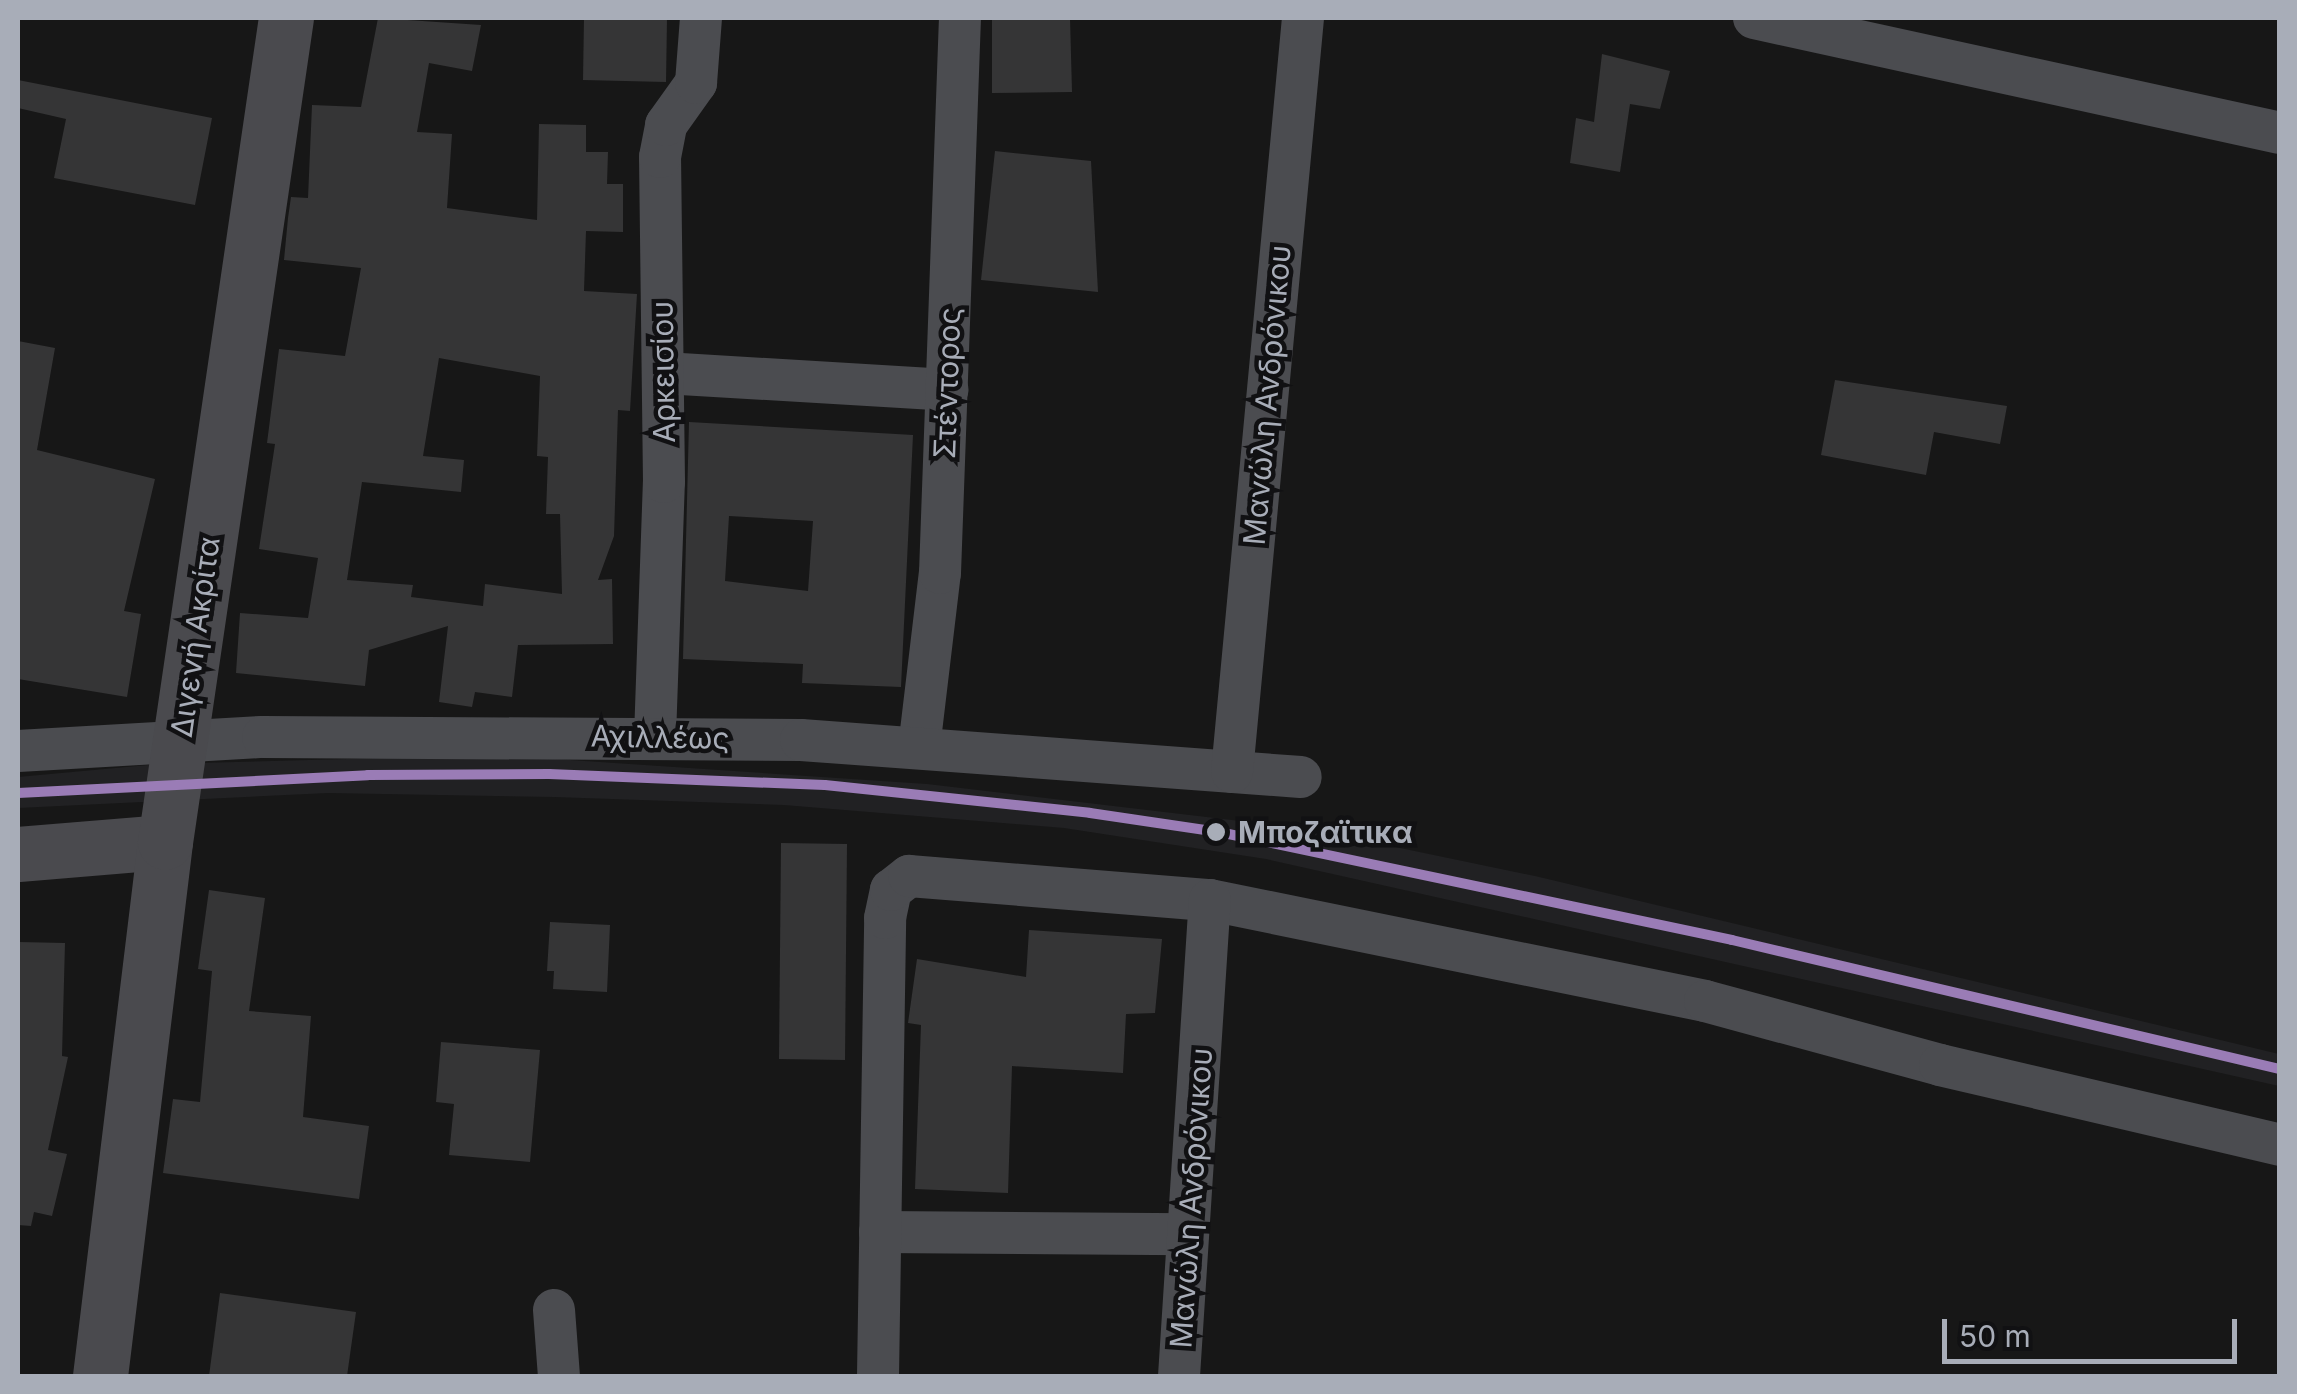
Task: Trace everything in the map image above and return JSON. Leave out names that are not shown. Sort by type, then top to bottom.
[{"type":"street","name":"Διγενή Ακρίτα","points":[[100,1376],[165,842],[286,18]]},
{"type":"street","name":"Αρκεισίου","points":[[655,737],[664,374],[661,146],[666,126],[696,83],[701,18]]},
{"type":"street","name":"Στέντορος","points":[[919,748],[934,663],[960,18]]},
{"type":"street","name":"Μανώλη Ανδρόνικου","points":[[1232,772],[1303,18]]},
{"type":"street","points":[[1754,18],[2280,133]]},
{"type":"street","points":[[664,374],[947,390]]},
{"type":"street","name":"Αχιλλέως","points":[[18,751],[180,741],[655,737],[919,748],[1300,777]]},
{"type":"street","points":[[18,854],[165,842]]},
{"type":"street","points":[[878,1376],[885,918],[898,882],[936,875],[1210,900],[1705,1000],[1940,1065],[2280,1145]]},
{"type":"street","name":"Μανώλη Ανδρόνικου","points":[[1179,1376],[1210,900]]},
{"type":"street","points":[[880,1232],[1188,1234]]},
{"type":"street","points":[[554,1310],[559,1376]]},
{"type":"shaded area","points":[[495,755],[927,784],[1309,829],[1535,876],[2279,1054],[2279,1086],[1266,859],[1064,828],[784,805],[554,797],[328,793],[18,808],[18,777],[159,764]]},
{"type":"building","points":[[378,18],[481,25],[472,71],[429,63],[417,132],[452,134],[447,208],[537,220],[539,124],[586,125],[586,152],[608,152],[607,184],[623,184],[623,232],[586,231],[584,291],[637,294],[630,411],[618,410],[614,536],[598,580],[612,579],[613,644],[518,645],[512,697],[475,692],[472,707],[439,702],[448,626],[369,650],[365,686],[236,673],[240,613],[308,618],[318,558],[259,549],[275,444],[267,443],[279,349],[345,356],[361,268],[284,260],[288,218],[291,197],[308,198],[312,105],[361,107]],"holes":[[[439,358],[540,376],[537,456],[548,457],[546,514],[560,514],[562,594],[485,584],[483,606],[411,597],[413,585],[347,580],[362,482],[461,492],[464,460],[423,456]]]},
{"type":"building","points":[[584,18],[667,18],[666,82],[583,80]]},
{"type":"building","points":[[992,18],[1070,18],[1072,92],[992,93]]},
{"type":"building","points":[[1602,54],[1670,71],[1660,109],[1630,104],[1620,172],[1570,163],[1576,118],[1594,122]]},
{"type":"building","points":[[18,80],[212,118],[195,205],[54,178],[66,119],[18,108]]},
{"type":"building","points":[[995,151],[1091,161],[1098,292],[981,280]]},
{"type":"building","points":[[18,341],[55,348],[37,450],[155,479],[124,611],[141,614],[127,697],[18,679]]},
{"type":"building","points":[[1835,380],[2007,406],[2000,444],[1934,432],[1926,475],[1821,455]]},
{"type":"building","points":[[689,422],[913,435],[901,687],[802,683],[803,664],[683,659]],"holes":[[[729,516],[813,521],[808,591],[725,581]]]},
{"type":"building","points":[[781,843],[847,844],[845,1060],[779,1059]]},
{"type":"building","points":[[209,890],[265,898],[249,1011],[311,1016],[303,1117],[369,1126],[359,1199],[163,1173],[173,1099],[200,1102],[212,971],[198,969]]},
{"type":"building","points":[[550,922],[610,925],[607,992],[553,989],[554,971],[547,971]]},
{"type":"building","points":[[1029,930],[1162,939],[1155,1013],[1126,1014],[1123,1073],[1012,1066],[1008,1193],[915,1189],[921,1025],[908,1023],[917,959],[1026,977]]},
{"type":"building","points":[[18,942],[65,943],[62,1056],[68,1057],[48,1150],[67,1154],[52,1216],[34,1212],[31,1226],[18,1225]]},
{"type":"building","points":[[441,1042],[540,1050],[530,1162],[449,1155],[454,1104],[436,1102]]},
{"type":"building","points":[[220,1293],[356,1312],[347,1376],[209,1376]]},
{"type":"transit line","points":[[18,793],[368,775],[549,774],[825,785],[1090,813],[1219,832],[1732,940],[2280,1069]]},
{"type":"place","name":"Μποζαϊτικα","points":[[1216,832]]}]
